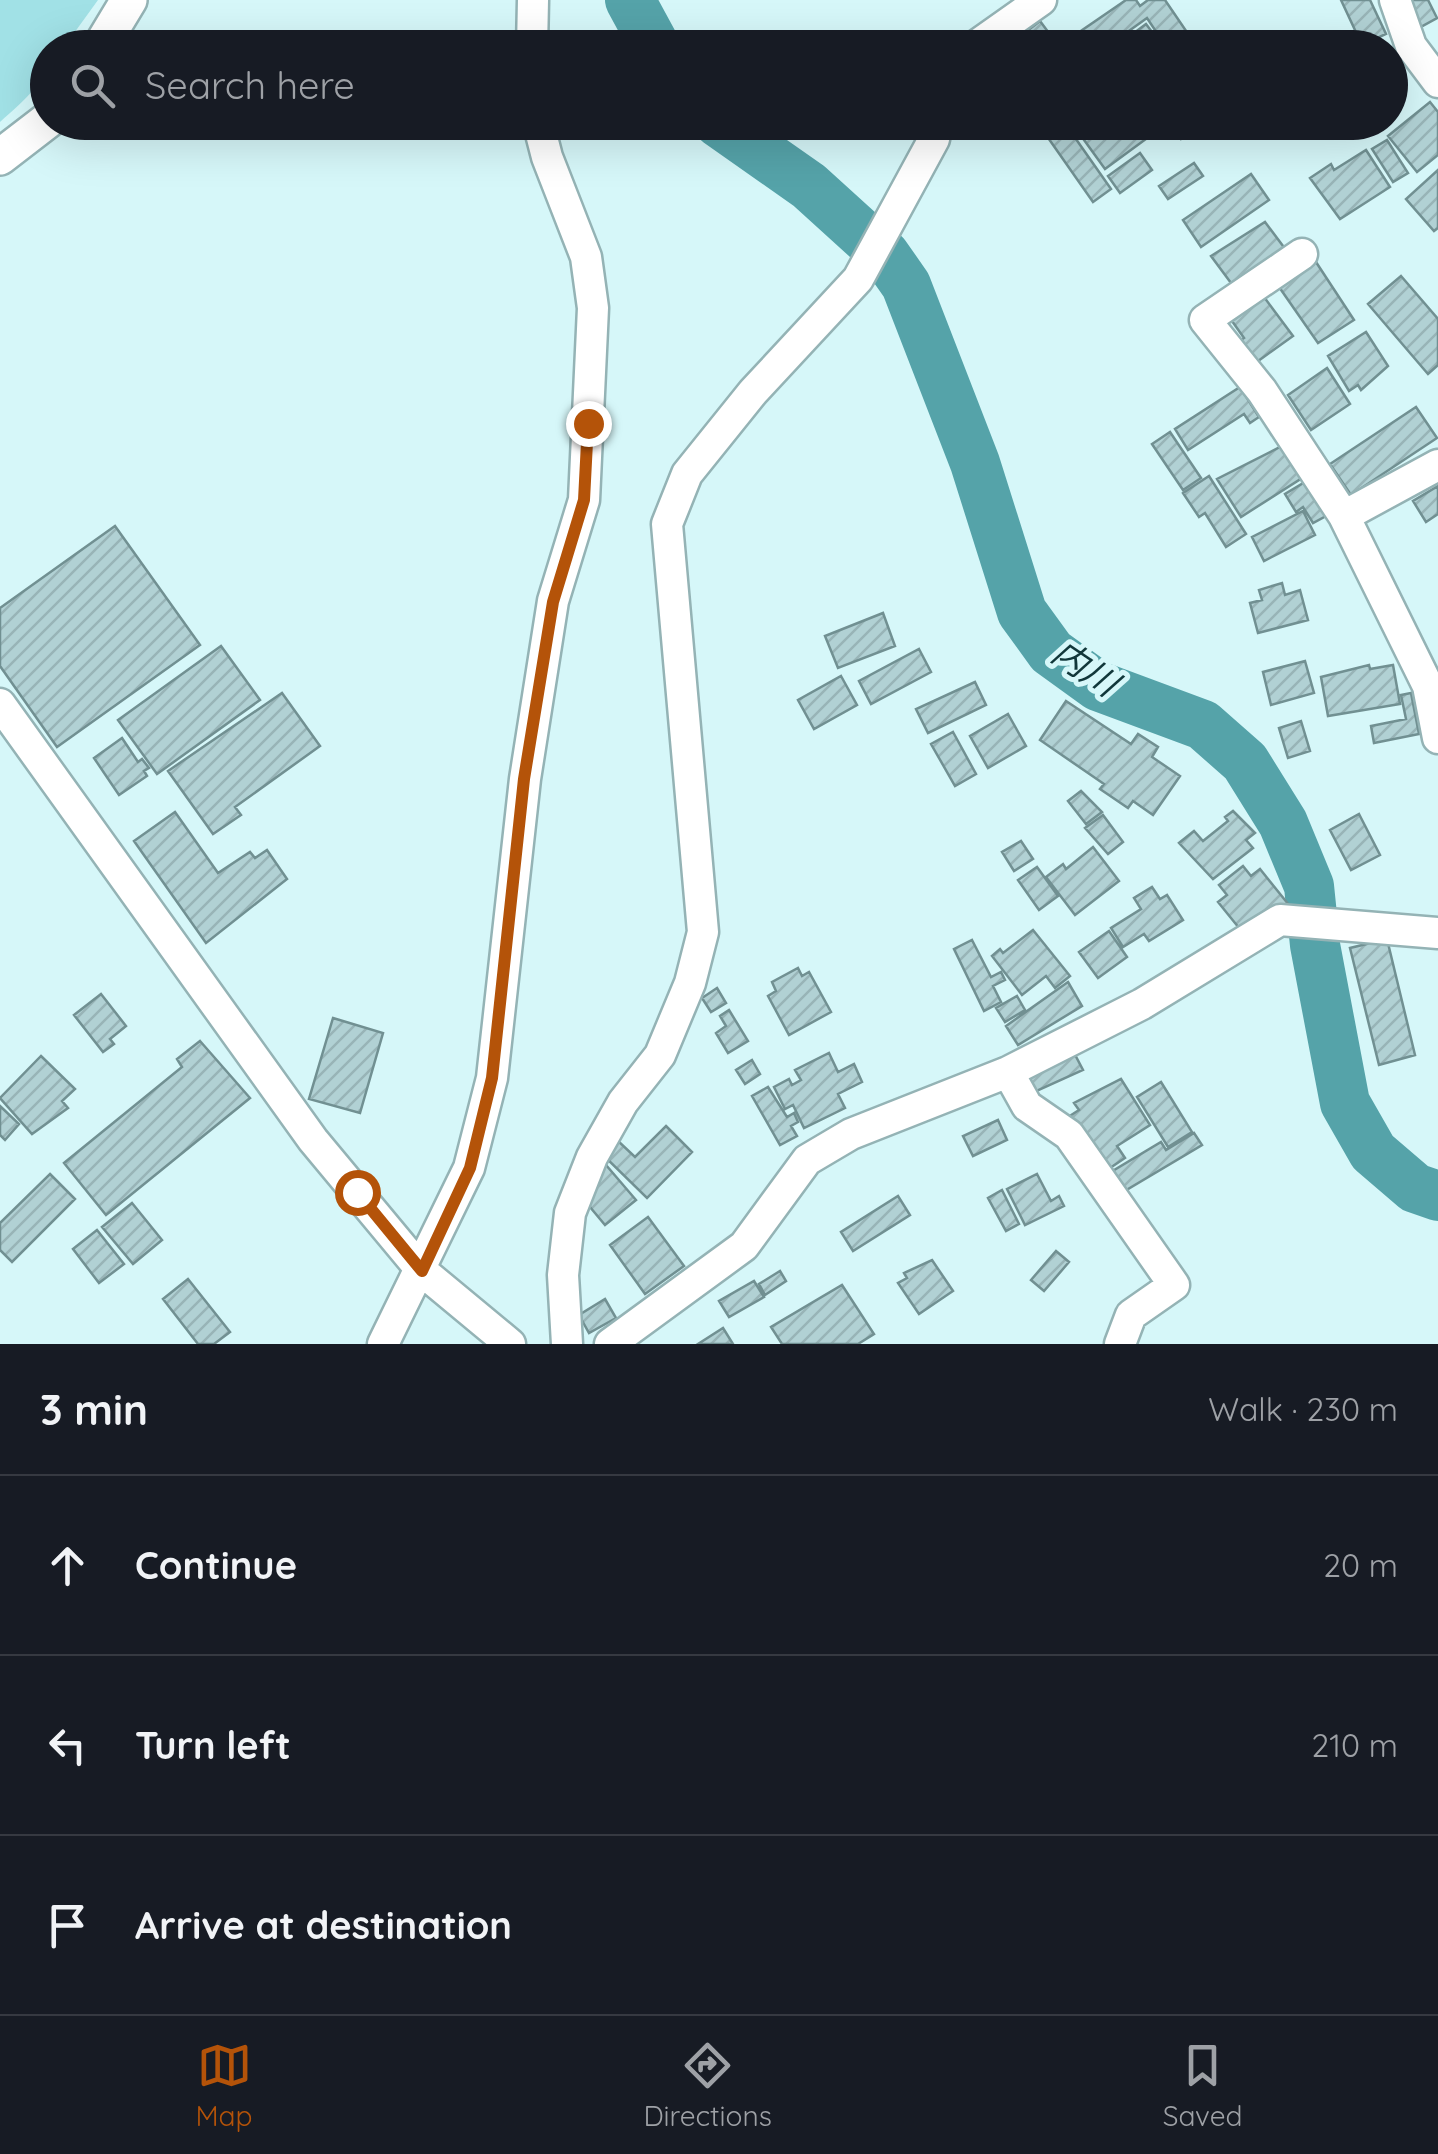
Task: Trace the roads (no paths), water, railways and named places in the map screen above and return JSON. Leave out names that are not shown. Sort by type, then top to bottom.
[{"type":"street","points":[[111,30],[129,0]]},
{"type":"street","points":[[532,30],[533,0]]},
{"type":"street","points":[[998,30],[1041,0]]},
{"type":"street","points":[[1395,0],[1405,30]]},
{"type":"street","points":[[1408,37],[1438,82]]},
{"type":"street","points":[[0,157],[30,134]]},
{"type":"street","points":[[383,1344],[470,1168],[492,1078],[531,740],[553,602],[584,500],[593,308],[586,257],[544,140]]},
{"type":"street","points":[[567,1344],[563,1275],[570,1213],[592,1158],[622,1102],[660,1055],[690,982],[704,932],[667,524],[687,474],[754,392],[858,280],[933,140]]},
{"type":"street","points":[[1302,254],[1204,320],[1262,391],[1344,516],[1428,686],[1438,738]]},
{"type":"street","points":[[1344,516],[1438,465]]},
{"type":"street","points":[[0,704],[313,1140],[422,1271],[510,1344]]},
{"type":"street","points":[[610,1344],[744,1246],[808,1160],[852,1134],[1008,1072],[1142,1004],[1280,920],[1438,933]]},
{"type":"street","points":[[1008,1072],[1027,1106],[1069,1136],[1174,1284],[1131,1315],[1120,1344]]},
{"type":"waterway","name":"内川","points":[[630,0],[646,30]]},
{"type":"waterway","name":"内川","points":[[744,140],[809,186],[885,255],[906,285],[975,463],[1022,612],[1051,652],[1098,686],[1203,725],[1245,762],[1283,823],[1309,886],[1315,945],[1345,1103],[1373,1152],[1415,1188],[1438,1196]]}]
